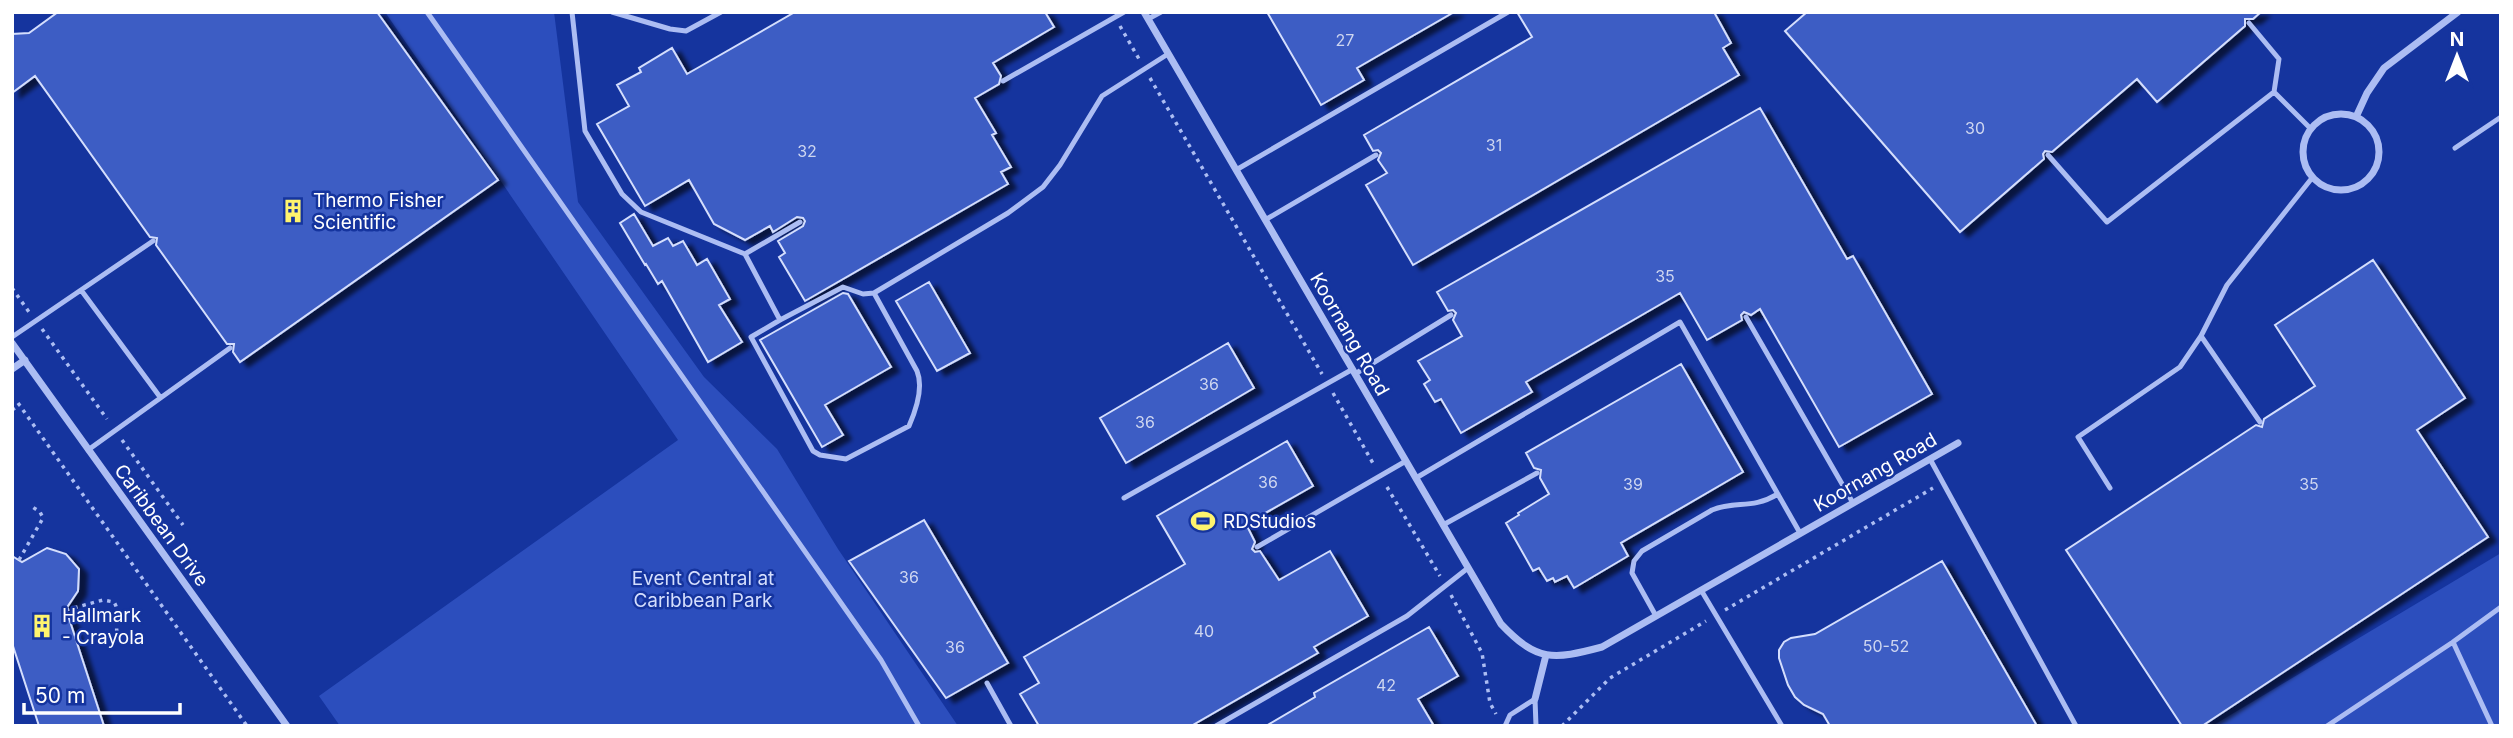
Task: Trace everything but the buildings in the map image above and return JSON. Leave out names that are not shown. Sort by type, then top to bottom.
[{"type":"street","points":[[2356,117],[2367,93],[2384,68],[2458,12]]},
{"type":"street","name":"Koornang Road","points":[[1146,16],[1501,624],[1518,642],[1536,653],[1556,656],[1602,647],[1958,443]]},
{"type":"street","points":[[2343,114],[2367,123],[2375,133],[2379,146],[2375,171],[2361,185],[2346,190],[2321,186],[2307,171],[2302,149],[2310,128],[2319,119],[2329,115],[2343,114]]},
{"type":"street","name":"Caribbean Drive","points":[[12,343],[287,726]]},
{"type":"street","points":[[12,369],[24,360]]},
{"type":"street","points":[[1535,699],[1546,655]]},
{"type":"lane","points":[[427,12],[881,660],[919,726]]},
{"type":"lane","points":[[572,12],[585,131],[622,194],[641,212],[745,254],[780,320]]},
{"type":"lane","points":[[612,12],[670,30],[687,30],[721,12]]},
{"type":"lane","points":[[1003,81],[1124,12]]},
{"type":"lane","points":[[1146,16],[1161,12]]},
{"type":"lane","points":[[1236,170],[1508,12]]},
{"type":"lane","points":[[2049,155],[2107,222],[2274,92],[2279,59],[2249,23]]},
{"type":"lane","points":[[874,293],[921,380],[909,426],[846,459],[820,455],[813,451],[751,337],[843,287],[863,294],[874,293],[1008,213],[1043,187],[1054,175],[1102,96],[1168,54]]},
{"type":"lane","points":[[2274,92],[2310,128]]},
{"type":"lane","points":[[2455,148],[2501,117]]},
{"type":"lane","points":[[1265,220],[1376,155]]},
{"type":"lane","points":[[2110,488],[2078,437],[2180,367],[2201,336],[2227,285],[2312,178]]},
{"type":"lane","points":[[745,254],[800,222]]},
{"type":"lane","points":[[12,337],[153,241]]},
{"type":"lane","points":[[81,290],[160,397]]},
{"type":"lane","points":[[1124,498],[1451,316]]},
{"type":"lane","points":[[1746,317],[1853,503]]},
{"type":"lane","points":[[1416,478],[1680,322],[1800,533]]},
{"type":"lane","points":[[2201,336],[2260,422]]},
{"type":"lane","points":[[88,450],[230,348]]},
{"type":"lane","points":[[1930,459],[2076,726]]},
{"type":"lane","points":[[1257,547],[1406,461]]},
{"type":"lane","points":[[1443,525],[1537,473]]},
{"type":"lane","points":[[1656,616],[1632,573],[1634,561],[1642,551],[1712,510],[1759,504],[1778,494]]},
{"type":"lane","points":[[1216,726],[1406,616],[1468,568]]},
{"type":"lane","points":[[1701,590],[1782,726]]},
{"type":"lane","points":[[2327,726],[2501,607]]},
{"type":"lane","points":[[2453,642],[2492,726]]},
{"type":"lane","points":[[987,683],[1011,726]]},
{"type":"lane","points":[[1505,724],[1510,715],[1535,699]]},
{"type":"lane","points":[[1535,699],[1536,726]]},
{"type":"path","points":[[1115,17],[1380,476],[1446,585],[1482,653],[1490,703],[1505,724]]},
{"type":"path","points":[[12,288],[183,525]]},
{"type":"path","points":[[12,410],[19,404],[247,726]]},
{"type":"path","points":[[1562,726],[1591,694],[1623,668],[1943,482]]},
{"type":"path","points":[[19,560],[43,518],[40,512],[30,506]]},
{"type":"path","points":[[66,610],[103,600],[114,602],[118,612],[116,634],[120,642]]},
{"type":"green space","name":"Event Central at Caribbean Park","points":[[385,12],[554,12],[578,202],[704,377],[777,449],[838,549],[958,726],[340,726],[319,696],[678,440]]},
{"type":"green space","points":[[2501,553],[2501,726],[2212,726]]},
{"type":"place","name":"Thermo Fisher Scientific","points":[[293,211]]},
{"type":"place","name":"RDStudios","points":[[1203,521]]},
{"type":"place","name":"Hallmark - Crayola","points":[[42,626]]}]
